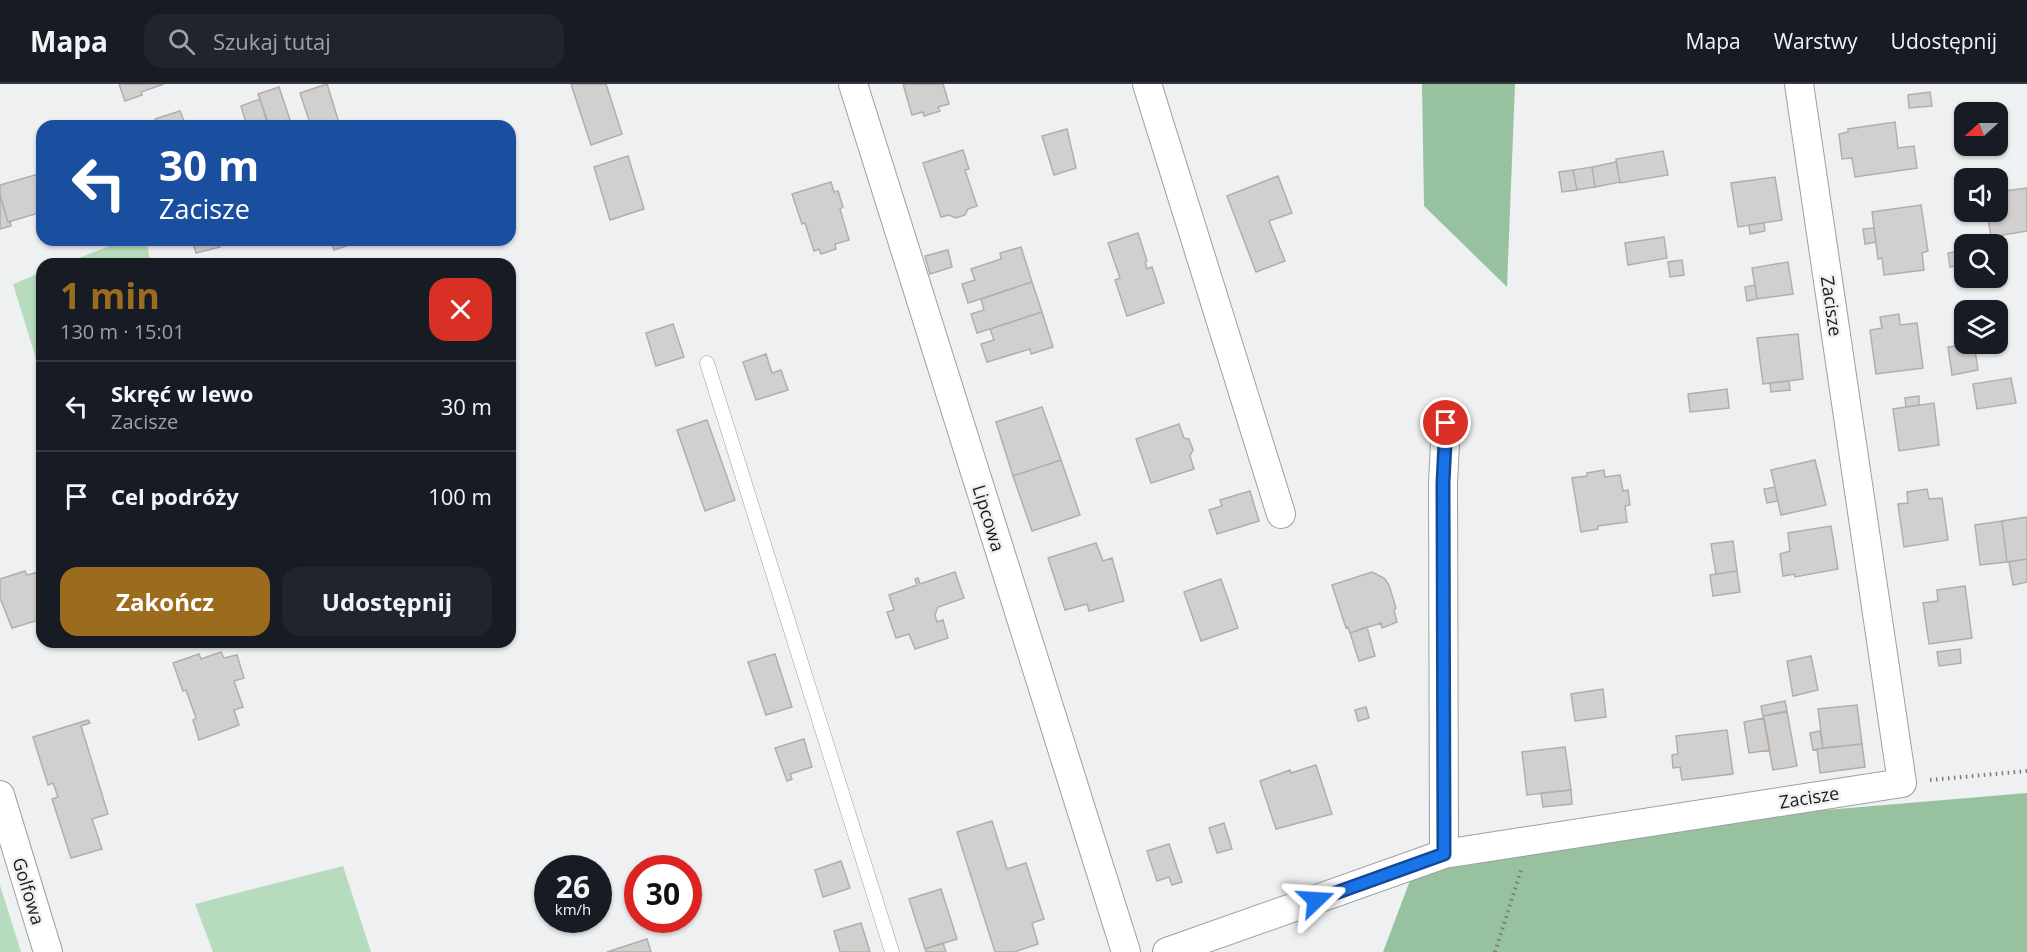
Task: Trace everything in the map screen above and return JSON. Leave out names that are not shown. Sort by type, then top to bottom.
[{"type":"street","name":"Lipcowa","points":[[853,84],[1126,952]]},
{"type":"street","points":[[1147,84],[1281,514]]},
{"type":"street","name":"Zacisze","points":[[1444,854],[1902,783],[1799,84]]},
{"type":"street","points":[[1167,952],[1444,854],[1443,483],[1446,423]]},
{"type":"street","name":"Golfowa","points":[[0,795],[48,952]]},
{"type":"lane","points":[[707,363],[892,952]]},
{"type":"path","points":[[1902,783],[2027,771]]},
{"type":"path","points":[[1495,952],[1531,841]]},
{"type":"green space","points":[[1422,84],[1515,84],[1507,287],[1424,206]]},
{"type":"green space","points":[[110,246],[147,246],[150,258],[78,258]]},
{"type":"green space","points":[[36,274],[36,359],[13,284]]},
{"type":"green space","points":[[2027,793],[2027,952],[1383,952],[1414,870],[1778,814]]},
{"type":"green space","points":[[343,866],[371,952],[213,952],[195,904]]},
{"type":"green space","points":[[0,885],[21,952],[0,952]]},
{"type":"building","points":[[119,84],[164,84],[141,92],[142,95],[125,101]]},
{"type":"building","points":[[327,84],[338,120],[309,120],[300,93]]},
{"type":"building","points":[[571,84],[606,84],[622,134],[591,145]]},
{"type":"building","points":[[903,84],[943,84],[949,104],[938,107],[940,111],[924,116],[923,112],[912,115]]},
{"type":"building","points":[[279,87],[290,120],[267,120],[258,94]]},
{"type":"building","points":[[1930,92],[1932,106],[1909,108],[1908,95]]},
{"type":"building","points":[[260,99],[266,120],[245,120],[241,106]]},
{"type":"building","points":[[180,111],[184,120],[155,120]]},
{"type":"building","points":[[1895,122],[1898,148],[1914,146],[1917,168],[1855,177],[1852,158],[1842,159],[1839,134],[1848,132],[1848,129]]},
{"type":"building","points":[[1067,129],[1076,168],[1054,175],[1042,136]]},
{"type":"building","points":[[963,150],[969,169],[965,170],[977,206],[968,209],[965,215],[956,218],[949,215],[941,217],[923,163]]},
{"type":"building","points":[[1663,151],[1668,175],[1620,183],[1616,159]]},
{"type":"building","points":[[628,156],[644,209],[610,220],[594,167]]},
{"type":"building","points":[[1616,162],[1620,182],[1595,187],[1592,167]]},
{"type":"building","points":[[1592,167],[1595,187],[1577,190],[1573,170]]},
{"type":"building","points":[[1573,170],[1577,190],[1562,192],[1559,172]]},
{"type":"building","points":[[36,175],[36,214],[8,222],[0,195],[0,185]]},
{"type":"building","points":[[1278,176],[1292,213],[1269,221],[1285,261],[1256,272],[1227,196]]},
{"type":"building","points":[[1775,177],[1782,220],[1738,227],[1731,183]]},
{"type":"building","points":[[831,182],[834,192],[838,191],[843,207],[840,209],[849,240],[835,244],[836,249],[821,254],[819,249],[814,251],[792,194]]},
{"type":"building","points":[[2027,188],[2027,231],[1991,234],[1989,222],[2008,222],[2008,191]]},
{"type":"building","points":[[0,195],[11,226],[0,229]]},
{"type":"building","points":[[1921,205],[1928,251],[1922,253],[1924,270],[1884,275],[1882,258],[1878,259],[1872,212]]},
{"type":"building","points":[[1764,223],[1765,231],[1750,234],[1749,225]]},
{"type":"building","points":[[1874,228],[1876,242],[1865,244],[1863,229]]},
{"type":"building","points":[[1138,233],[1147,261],[1145,262],[1147,269],[1152,267],[1164,303],[1127,316],[1115,280],[1120,278],[1108,243]]},
{"type":"building","points":[[1664,237],[1667,258],[1628,265],[1625,243]]},
{"type":"building","points":[[194,246],[220,247],[196,253]]},
{"type":"building","points":[[333,246],[346,246],[334,250]]},
{"type":"building","points":[[1021,247],[1032,282],[968,303],[962,284],[975,280],[971,269],[1001,259],[1000,253]]},
{"type":"building","points":[[948,250],[952,267],[930,274],[925,256]]},
{"type":"building","points":[[1954,252],[1954,266],[1950,267],[1948,253]]},
{"type":"building","points":[[1682,260],[1684,275],[1670,277],[1668,262]]},
{"type":"building","points":[[1788,262],[1793,294],[1757,299],[1752,268]]},
{"type":"building","points":[[1032,282],[1042,312],[977,333],[971,314],[984,310],[981,299]]},
{"type":"building","points":[[1755,285],[1757,299],[1747,301],[1745,287]]},
{"type":"building","points":[[1042,312],[1053,347],[1031,354],[1030,349],[987,362],[981,344],[994,340],[990,329]]},
{"type":"building","points":[[1899,314],[1900,325],[1917,323],[1923,368],[1876,374],[1870,330],[1882,328],[1880,317]]},
{"type":"building","points":[[673,324],[684,357],[656,366],[646,333]]},
{"type":"building","points":[[1798,334],[1803,379],[1763,384],[1757,338]]},
{"type":"building","points":[[1954,346],[1954,354],[1976,354],[1978,370],[1952,375],[1948,347]]},
{"type":"building","points":[[766,354],[772,373],[781,370],[788,390],[756,400],[743,362]]},
{"type":"building","points":[[2011,378],[2016,403],[1977,409],[1973,384]]},
{"type":"building","points":[[1789,381],[1790,390],[1771,392],[1770,383]]},
{"type":"building","points":[[1727,389],[1729,408],[1690,412],[1688,394]]},
{"type":"building","points":[[1919,396],[1919,405],[1906,407],[1905,398]]},
{"type":"building","points":[[1934,403],[1939,445],[1899,451],[1893,409]]},
{"type":"building","points":[[1042,407],[1061,460],[1013,476],[996,422]]},
{"type":"building","points":[[707,420],[735,500],[705,511],[677,430]]},
{"type":"building","points":[[1179,424],[1184,438],[1189,439],[1193,450],[1190,456],[1194,469],[1151,483],[1136,439]]},
{"type":"building","points":[[1061,460],[1080,515],[1032,531],[1013,476]]},
{"type":"building","points":[[1815,460],[1826,505],[1781,515],[1771,470]]},
{"type":"building","points":[[1604,470],[1605,477],[1620,475],[1623,491],[1628,490],[1630,505],[1625,506],[1627,522],[1598,526],[1598,529],[1581,532],[1572,478]]},
{"type":"building","points":[[1775,487],[1778,501],[1767,503],[1764,489]]},
{"type":"building","points":[[1927,489],[1929,499],[1942,498],[1948,540],[1904,547],[1898,504],[1908,503],[1907,492]]},
{"type":"building","points":[[1250,491],[1259,521],[1217,534],[1209,510],[1222,506],[1220,500]]},
{"type":"building","points":[[2027,517],[2027,559],[2007,562],[2002,521]]},
{"type":"building","points":[[2002,521],[2007,562],[1980,565],[1975,525]]},
{"type":"building","points":[[1831,526],[1838,569],[1795,577],[1794,574],[1783,576],[1780,554],[1790,551],[1788,533]]},
{"type":"building","points":[[1733,541],[1737,571],[1716,574],[1711,544]]},
{"type":"building","points":[[1096,543],[1103,561],[1112,558],[1124,601],[1089,611],[1087,604],[1065,610],[1048,558]]},
{"type":"building","points":[[2027,559],[2027,582],[2013,585],[2009,562]]},
{"type":"building","points":[[25,571],[27,575],[36,573],[36,621],[12,628],[0,598],[0,579]]},
{"type":"building","points":[[1737,571],[1740,592],[1713,596],[1710,575]]},
{"type":"building","points":[[955,572],[964,598],[938,607],[935,615],[937,622],[943,620],[948,638],[915,649],[909,634],[896,638],[887,612],[894,610],[889,595],[917,585],[915,579],[918,578],[920,584]]},
{"type":"building","points":[[1372,572],[1384,578],[1389,585],[1396,608],[1394,610],[1397,622],[1382,628],[1381,623],[1350,633],[1348,627],[1346,628],[1332,585]]},
{"type":"building","points":[[1221,579],[1238,628],[1201,641],[1184,592]]},
{"type":"building","points":[[1965,586],[1972,638],[1929,644],[1923,603],[1938,601],[1937,590]]},
{"type":"building","points":[[1367,627],[1375,656],[1359,661],[1350,633]]},
{"type":"building","points":[[1960,649],[1961,663],[1939,666],[1937,652]]},
{"type":"building","points":[[221,652],[224,658],[237,655],[244,678],[234,681],[243,707],[234,710],[239,725],[199,740],[193,720],[196,718],[173,663],[199,654],[201,659]]},
{"type":"building","points":[[775,654],[792,707],[766,715],[748,662]]},
{"type":"building","points":[[1811,656],[1818,690],[1793,696],[1787,661]]},
{"type":"building","points":[[1603,689],[1606,717],[1575,721],[1571,694]]},
{"type":"building","points":[[1785,701],[1787,711],[1763,716],[1761,706]]},
{"type":"building","points":[[1857,705],[1862,744],[1823,748],[1818,709]]},
{"type":"building","points":[[1366,707],[1369,718],[1358,721],[1355,710]]},
{"type":"building","points":[[1787,712],[1797,766],[1773,770],[1763,716]]},
{"type":"building","points":[[1764,718],[1770,750],[1749,753],[1744,722]]},
{"type":"building","points":[[88,720],[90,723],[81,726],[108,814],[92,819],[102,849],[71,858],[52,799],[58,797],[53,783],[48,785],[33,737]]},
{"type":"building","points":[[1727,730],[1733,774],[1682,780],[1680,767],[1673,768],[1672,755],[1678,754],[1676,736]]},
{"type":"building","points":[[1820,731],[1823,748],[1813,750],[1810,733]]},
{"type":"building","points":[[804,739],[812,767],[790,774],[792,779],[787,781],[775,748]]},
{"type":"building","points":[[1862,744],[1865,767],[1820,773],[1817,749]]},
{"type":"building","points":[[1565,747],[1571,790],[1527,795],[1522,752]]},
{"type":"building","points":[[1316,765],[1332,814],[1276,829],[1260,781],[1290,770],[1291,773]]},
{"type":"building","points":[[1571,790],[1572,804],[1543,807],[1541,793]]},
{"type":"building","points":[[992,821],[1007,869],[1026,863],[1044,919],[1032,923],[1038,944],[1014,952],[995,952],[957,832]]},
{"type":"building","points":[[1224,823],[1232,849],[1217,853],[1209,828]]},
{"type":"building","points":[[1169,844],[1182,882],[1172,885],[1169,877],[1157,881],[1147,851]]},
{"type":"building","points":[[841,861],[850,888],[823,897],[815,870]]},
{"type":"building","points":[[941,889],[957,939],[925,949],[909,899]]},
{"type":"building","points":[[861,923],[870,952],[840,952],[834,931]]},
{"type":"building","points":[[647,939],[651,952],[607,952]]},
{"type":"building","points":[[943,943],[946,952],[926,952],[925,949]]},
{"type":"route","points":[[1316,900],[1444,854],[1443,483],[1446,423]]}]
